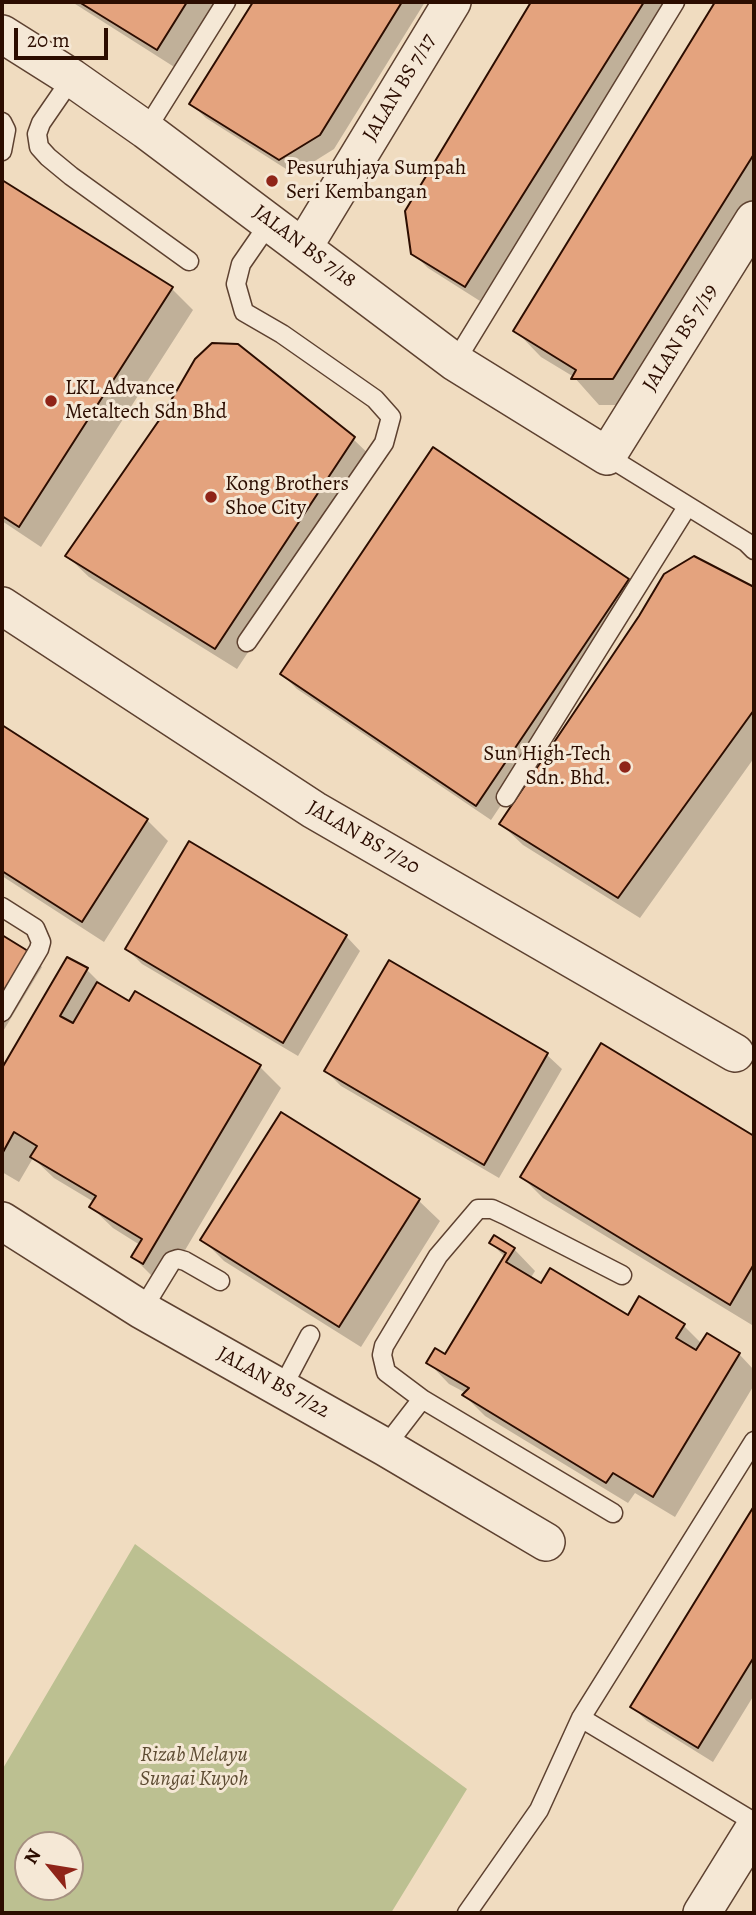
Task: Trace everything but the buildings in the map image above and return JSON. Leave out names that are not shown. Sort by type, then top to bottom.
[{"type":"street","name":"JALAN BS 7/17","points":[[304,246],[452,2]]},
{"type":"street","name":"JALAN BS 7/18","points":[[2,34],[72,78],[146,130],[456,362],[607,456]]},
{"type":"street","name":"JALAN BS 7/19","points":[[607,456],[754,220]]},
{"type":"street","name":"JALAN BS 7/20","points":[[2,606],[314,810],[735,1053]]},
{"type":"street","name":"JALAN BS 7/22","points":[[2,1221],[142,1310],[385,1447],[546,1542]]},
{"type":"street","points":[[702,1913],[754,1829]]},
{"type":"lane","points":[[146,130],[226,2]]},
{"type":"lane","points":[[456,362],[675,2]]},
{"type":"lane","points":[[72,78],[46,113],[37,134],[39,147],[48,157],[188,261]]},
{"type":"lane","points":[[2,151],[4,126],[37,134]]},
{"type":"lane","points":[[247,642],[384,443],[391,417],[376,399],[282,334],[244,312],[236,284],[241,264],[270,222]]},
{"type":"lane","points":[[607,456],[746,542],[754,550]]},
{"type":"lane","points":[[506,797],[687,506]]},
{"type":"lane","points":[[2,907],[35,928],[40,942],[39,949],[2,1012]]},
{"type":"lane","points":[[613,1513],[392,1379],[386,1372],[382,1355],[384,1346],[438,1256],[478,1209],[492,1209],[622,1275]]},
{"type":"lane","points":[[142,1310],[172,1261],[185,1261],[220,1281]]},
{"type":"lane","points":[[282,1388],[310,1335]]},
{"type":"lane","points":[[385,1447],[422,1399]]},
{"type":"lane","points":[[474,1911],[538,1810],[581,1718],[754,1441]]},
{"type":"lane","points":[[581,1718],[754,1822]]},
{"type":"green space","name":"Rizab Melayu Sungai Kuyoh","points":[[135,1544],[467,1789],[391,1913],[2,1913],[2,1770]]},
{"type":"place","name":"Pesuruhjaya Sumpah Seri Kembangan","points":[[272,181]]},
{"type":"place","name":"LKL Advance Metaltech Sdn Bhd","points":[[51,401]]},
{"type":"place","name":"Kong Brothers Shoe City","points":[[211,497]]},
{"type":"place","name":"Sun High-Tech Sdn. Bhd.","points":[[625,767]]}]
